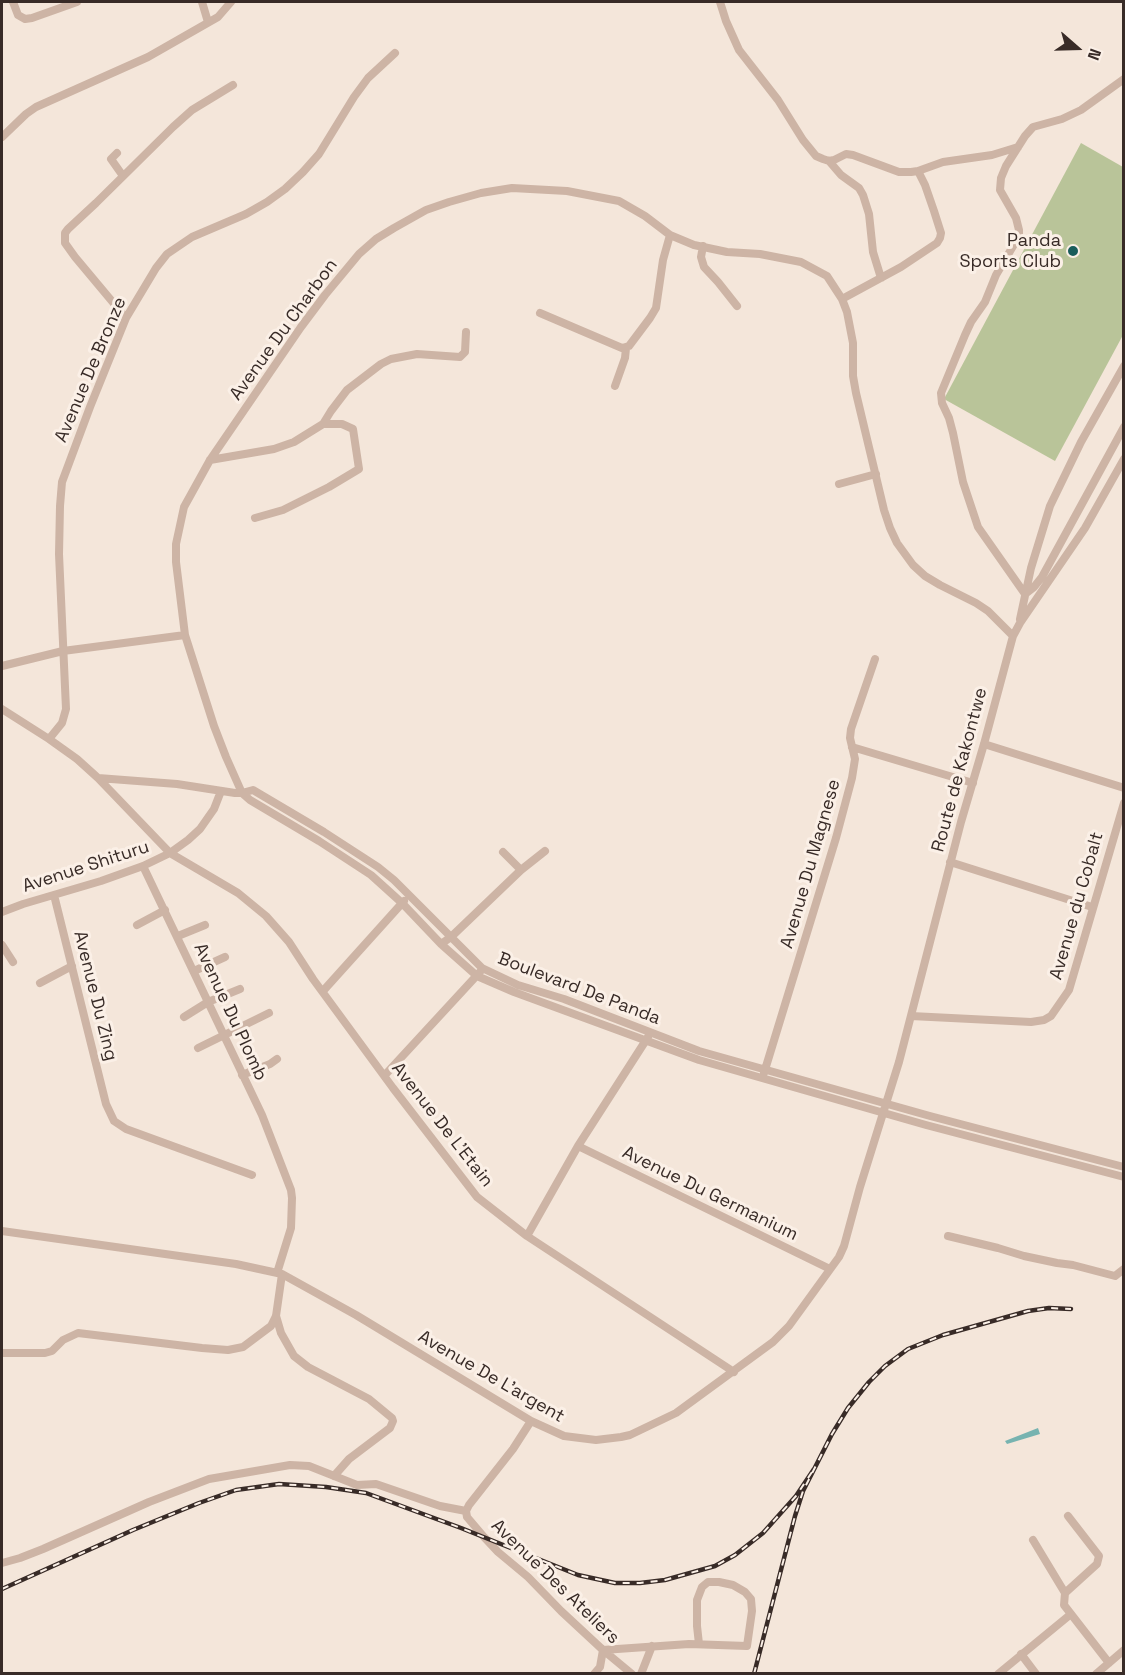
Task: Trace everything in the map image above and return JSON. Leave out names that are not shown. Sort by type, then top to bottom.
[{"type":"street","points":[[13,2],[18,15],[25,19],[77,2]]},
{"type":"street","points":[[202,2],[208,22]]},
{"type":"street","points":[[2,137],[36,107],[138,62],[218,17],[231,2]]},
{"type":"street","points":[[720,2],[739,50],[778,100],[803,140],[816,156],[829,161],[841,175],[859,188],[869,214],[873,252],[881,278]]},
{"type":"street","name":"Avenue De Bronze","points":[[49,739],[62,723],[67,700],[59,554],[62,482],[126,318],[167,254],[192,237],[246,214],[267,202],[303,172],[319,154],[368,78],[395,53]]},
{"type":"street","points":[[1025,594],[978,527],[963,482],[953,433],[941,393],[964,335],[985,302],[996,275],[1018,236],[1016,218],[1002,194],[1000,184],[1003,173],[1018,147],[1033,127],[1062,119],[1081,110],[1124,79]]},
{"type":"street","points":[[126,318],[75,257],[64,239],[68,229],[192,110],[234,85]]},
{"type":"street","points":[[829,161],[846,154],[899,172],[918,171],[944,162],[992,155],[1018,147]]},
{"type":"street","points":[[117,153],[111,159],[123,176]]},
{"type":"street","points":[[842,299],[931,248],[940,238],[941,233],[934,211],[918,171]]},
{"type":"street","name":"Avenue Du Charbon","points":[[243,793],[214,726],[184,635],[176,544],[184,507],[210,460],[279,359],[359,254],[376,239],[426,210],[481,193],[512,188],[567,191],[619,201],[645,216],[670,235],[727,252],[760,254],[801,262],[827,276],[842,299],[851,325],[856,393],[890,528],[905,555],[925,576],[988,611],[1012,636]]},
{"type":"street","points":[[615,386],[625,358],[626,348],[651,318],[656,308],[663,260],[670,235]]},
{"type":"street","points":[[703,246],[701,256],[704,267],[737,306]]},
{"type":"street","points":[[540,313],[626,348]]},
{"type":"street","points":[[210,460],[274,449],[294,442],[323,424],[347,390],[381,364],[391,359],[417,354],[460,357],[465,352],[466,333]]},
{"type":"street","points":[[1020,623],[1025,594],[1057,489],[1124,366]]},
{"type":"street","points":[[255,518],[283,510],[360,469],[353,429],[342,424],[323,424]]},
{"type":"street","points":[[1025,594],[1034,588],[1042,577],[1124,427]]},
{"type":"street","name":"Route de Kakontwe","points":[[883,1113],[1012,636],[1085,528],[1124,459]]},
{"type":"street","points":[[839,484],[876,474]]},
{"type":"street","points":[[2,666],[63,651],[184,635]]},
{"type":"street","name":"Avenue Du Magnese","points":[[764,1073],[836,838],[855,759],[851,729],[875,659]]},
{"type":"street","points":[[2,709],[77,759],[98,778]]},
{"type":"street","points":[[984,744],[1124,788]]},
{"type":"street","points":[[852,747],[973,783]]},
{"type":"street","name":"Boulevard De Panda","points":[[98,778],[177,784],[243,793],[253,790],[378,867],[482,968],[518,985],[564,999],[699,1051],[883,1113],[1124,1176]]},
{"type":"street","name":"Avenue De L'Etain","points":[[98,778],[170,853],[238,893],[266,916],[289,942],[322,991],[477,1197],[527,1236],[734,1371]]},
{"type":"street","name":"Avenue Shituru","points":[[2,912],[144,866],[170,853],[200,829],[214,809],[221,791]]},
{"type":"street","name":"Boulevard De Panda","points":[[243,793],[250,800],[371,875],[477,976],[514,992],[699,1060],[764,1073],[1124,1167]]},
{"type":"street","name":"Avenue du Cobalt","points":[[911,1016],[1031,1022],[1044,1020],[1051,1016],[1069,990],[1124,803]]},
{"type":"street","points":[[282,819],[287,810]]},
{"type":"street","points":[[319,841],[324,832]]},
{"type":"street","points":[[441,944],[545,850]]},
{"type":"street","points":[[503,852],[521,870]]},
{"type":"street","points":[[950,862],[1092,907]]},
{"type":"street","name":"Avenue Du Plomb","points":[[144,866],[262,1115],[285,1173],[292,1198],[291,1228],[280,1273],[276,1316]]},
{"type":"street","name":"Avenue Du Zing","points":[[54,894],[106,1104],[114,1121],[126,1129],[252,1175]]},
{"type":"street","points":[[322,991],[410,896]]},
{"type":"street","points":[[137,925],[165,910]]},
{"type":"street","points":[[178,936],[205,925]]},
{"type":"street","points":[[2,945],[13,962]]},
{"type":"street","points":[[194,971],[225,957]]},
{"type":"street","points":[[40,983],[72,966]]},
{"type":"street","points":[[385,1076],[482,968]]},
{"type":"street","points":[[184,1017],[208,1002],[240,989]]},
{"type":"street","points":[[198,1048],[269,1013]]},
{"type":"street","points":[[527,1236],[578,1146],[650,1033]]},
{"type":"street","points":[[242,1075],[277,1059]]},
{"type":"street","name":"Avenue De L'argent","points":[[2,1231],[236,1264],[280,1273],[356,1315],[531,1421],[564,1436],[575,1438],[596,1440],[621,1437],[676,1413],[773,1342],[789,1326],[839,1257],[844,1246],[883,1113]]},
{"type":"street","name":"Avenue Du Germanium","points":[[578,1146],[830,1269]]},
{"type":"street","points":[[1077,1164],[1079,1156]]},
{"type":"street","points":[[948,1236],[1114,1276],[1123,1271]]},
{"type":"street","points":[[2,1353],[45,1353],[52,1351],[63,1340],[78,1333],[158,1344],[228,1350],[243,1347],[254,1340],[271,1326],[276,1316]]},
{"type":"street","points":[[276,1316],[281,1333],[294,1356],[308,1367],[369,1399],[392,1418],[390,1428],[349,1459],[333,1476]]},
{"type":"street","points":[[2,1563],[43,1550],[150,1502],[209,1479],[290,1465],[309,1466],[357,1485],[376,1484],[440,1506],[466,1511],[513,1449],[531,1421]]},
{"type":"street","name":"Avenue Des Ateliers","points":[[466,1511],[467,1517],[484,1537],[603,1650],[632,1674]]},
{"type":"street","points":[[1065,1593],[1097,1564],[1099,1556],[1068,1516]]},
{"type":"street","points":[[1033,1540],[1065,1593],[1064,1605],[1109,1663]]},
{"type":"street","points":[[594,1674],[600,1667],[603,1650],[699,1644],[747,1646],[752,1611],[751,1599],[745,1592],[733,1585],[719,1582],[708,1582],[702,1587],[697,1600],[696,1626],[699,1644]]},
{"type":"street","points":[[998,1674],[1071,1614]]},
{"type":"street","points":[[641,1674],[652,1646]]},
{"type":"street","points":[[1096,1674],[1124,1650]]},
{"type":"street","points":[[1021,1654],[1036,1674]]},
{"type":"green space","name":"Panda Sports Club","points":[[1081,143],[1123,167],[1123,335],[1055,461],[944,399]]},
{"type":"water","points":[[1038,1428],[1040,1434],[1007,1444],[1005,1441]]},
{"type":"railway","points":[[754,1674],[803,1491],[832,1434],[848,1408],[869,1382],[885,1366],[908,1349],[943,1335],[1028,1311],[1049,1308],[1071,1309]]},
{"type":"railway","points":[[2,1589],[199,1503],[236,1490],[279,1484],[326,1487],[366,1493],[578,1575],[615,1583],[665,1580],[715,1566],[735,1555],[763,1533],[796,1496],[814,1469]]},
{"type":"place","name":"Panda Sports Club","points":[[1073,251]]}]
